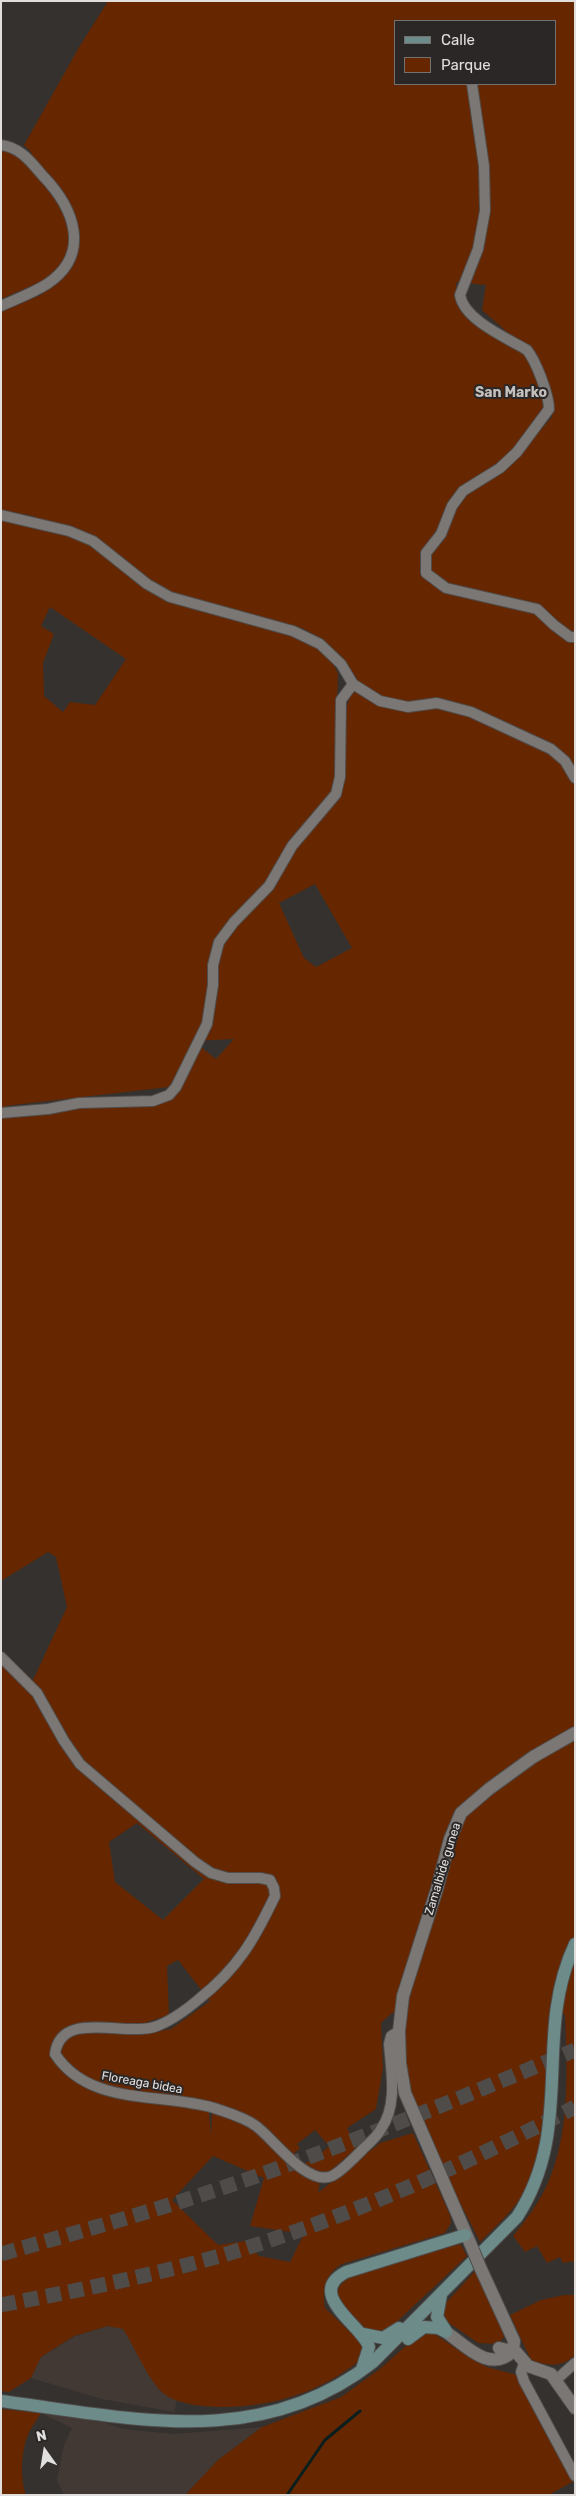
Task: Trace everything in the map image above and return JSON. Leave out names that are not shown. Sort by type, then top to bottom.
[{"type":"main road","points":[[3,2402],[165,2422],[217,2421],[258,2414],[305,2402],[360,2372],[384,2352],[441,2295],[517,2218],[528,2202],[542,2173],[552,2140],[559,1995],[562,1977],[575,1944]]},
{"type":"main road","points":[[441,2295],[427,2303],[387,2337],[377,2339],[364,2334],[334,2303],[333,2288],[340,2275],[465,2235]]},
{"type":"main road","points":[[441,2295],[437,2318],[446,2332]]},
{"type":"main road","points":[[384,2352],[398,2347],[424,2327],[438,2328],[446,2332]]},
{"type":"main road","points":[[360,2372],[369,2352],[364,2334]]},
{"type":"street","points":[[472,85],[484,166],[486,211],[478,249],[460,295],[461,303],[470,314],[527,350],[549,400],[549,409],[532,435],[506,463],[462,491],[452,506],[441,534],[426,553],[426,573],[446,588],[537,609],[570,637],[575,637]]},
{"type":"street","points":[[1,145],[17,149],[54,187],[70,213],[74,230],[68,261],[60,273],[47,284],[1,306]]},
{"type":"street","points":[[1,515],[69,531],[93,542],[147,584],[170,597],[293,631],[320,644],[341,664],[353,684],[380,701],[408,707],[437,703],[471,712],[551,749],[565,761],[575,778]]},
{"type":"street","points":[[1,1113],[48,1109],[79,1103],[153,1102],[168,1095],[176,1088],[207,1024],[213,985],[213,965],[219,942],[234,922],[269,886],[292,846],[329,805],[336,794],[340,777],[341,700],[353,684]]},
{"type":"street","name":"Floreaga bidea","points":[[1,1657],[37,1693],[64,1741],[80,1764],[134,1811],[211,1873],[228,1878],[260,1878],[270,1880],[274,1888],[274,1896],[253,1941],[229,1974],[207,1993],[181,2014],[155,2027],[89,2028],[72,2030],[61,2035],[56,2043],[54,2054],[64,2068],[92,2087],[131,2096],[212,2108],[236,2116],[255,2124],[303,2170],[315,2176],[324,2177],[332,2176],[358,2154],[381,2130],[386,2122],[392,2098],[389,2044],[391,2036],[399,2031]]},
{"type":"street","name":"Zamalbide gunea","points":[[511,2350],[473,2250],[405,2093],[400,2063],[399,2031],[403,1996],[438,1889],[450,1839],[461,1813],[489,1789],[534,1757],[575,1733]]},
{"type":"street","points":[[446,2332],[465,2345],[479,2350],[511,2350],[556,2380],[575,2408]]},
{"type":"street","points":[[511,2350],[524,2381],[575,2476]]},
{"type":"street","points":[[556,2380],[575,2363]]},
{"type":"shaded area","points":[[108,2326],[123,2328],[158,2388],[177,2401],[174,2412],[102,2399],[31,2378],[41,2357],[75,2336]]},
{"type":"shaded area","points":[[41,2413],[103,2422],[123,2429],[173,2434],[262,2427],[218,2460],[185,2495],[64,2495],[57,2480],[64,2445],[72,2428]]},
{"type":"green space","points":[[108,1],[575,1],[575,2261],[563,2263],[560,2257],[547,2263],[537,2246],[525,2252],[513,2236],[532,2212],[547,2185],[560,2143],[564,2122],[567,2078],[565,2014],[548,2017],[547,2109],[539,2155],[532,2177],[512,2209],[480,2242],[433,2150],[414,2101],[404,2051],[405,2009],[392,2013],[381,2023],[383,2068],[376,2109],[347,2128],[357,2148],[330,2171],[322,2174],[302,2165],[317,2157],[329,2146],[315,2130],[297,2144],[300,2149],[295,2152],[294,2157],[256,2122],[245,2115],[208,2103],[211,2135],[212,2113],[226,2115],[248,2125],[301,2175],[320,2181],[318,2193],[380,2143],[413,2133],[450,2215],[451,2223],[445,2233],[342,2264],[336,2268],[328,2277],[326,2283],[324,2295],[325,2308],[357,2339],[363,2350],[360,2360],[343,2373],[306,2392],[266,2403],[245,2406],[203,2406],[185,2403],[167,2396],[153,2382],[123,2329],[108,2326],[74,2336],[41,2357],[31,2378],[9,2392],[1,2391],[1,1650],[33,1680],[67,1607],[56,1557],[48,1552],[1,1581],[1,519],[30,525],[34,516],[1,510],[1,312],[43,294],[33,285],[1,299],[1,149],[7,150],[22,160],[32,153],[24,145],[78,49]],"holes":[[[456,282],[486,285],[482,310],[539,360],[553,406],[552,417],[513,462],[494,477],[465,484],[510,454],[544,413],[545,402],[529,356],[459,309]],[[50,607],[126,659],[95,705],[70,702],[63,712],[44,696],[43,663],[54,634],[41,626]],[[302,628],[320,638],[333,649],[357,678],[345,711],[342,766],[335,765],[338,674],[328,657],[301,638]],[[315,884],[352,948],[316,967],[304,958],[279,903]],[[234,1039],[216,1059],[201,1047],[176,1093],[163,1103],[149,1106],[81,1107],[6,1116],[5,1106],[169,1087],[194,1041]],[[137,1823],[204,1879],[163,1920],[115,1882],[109,1842]],[[178,1960],[210,2001],[171,2029],[145,2034],[147,2022],[169,2015],[167,1966]],[[213,2156],[264,2178],[250,2226],[304,2234],[290,2262],[259,2256],[245,2241],[218,2245],[172,2200]]]},
{"type":"green space","points":[[455,2244],[461,2245],[467,2256],[388,2330],[377,2333],[368,2329],[350,2315],[338,2297],[339,2289],[348,2278]]},
{"type":"green space","points":[[476,2270],[503,2332],[504,2337],[498,2344],[478,2343],[445,2320],[444,2305]]},
{"type":"green space","points":[[564,2295],[575,2295],[575,2355],[565,2362],[554,2365],[531,2360],[510,2315],[541,2300]]},
{"type":"green space","points":[[433,2333],[473,2360],[487,2367],[517,2375],[574,2481],[549,2495],[185,2495],[218,2460],[262,2427],[341,2397],[381,2368],[410,2342],[422,2335]]},
{"type":"green space","points":[[1,2409],[41,2413],[29,2432],[24,2449],[22,2473],[26,2495],[1,2495]]},
{"type":"waterway","points":[[287,2495],[325,2440],[360,2411]]},
{"type":"tunnel","points":[[1,2254],[158,2208],[251,2178],[333,2148],[575,2050]]},
{"type":"tunnel","points":[[1,2305],[85,2289],[196,2263],[269,2241],[402,2190],[489,2150],[575,2107]]},
{"type":"district","name":"San Marko","points":[[511,393]]}]
